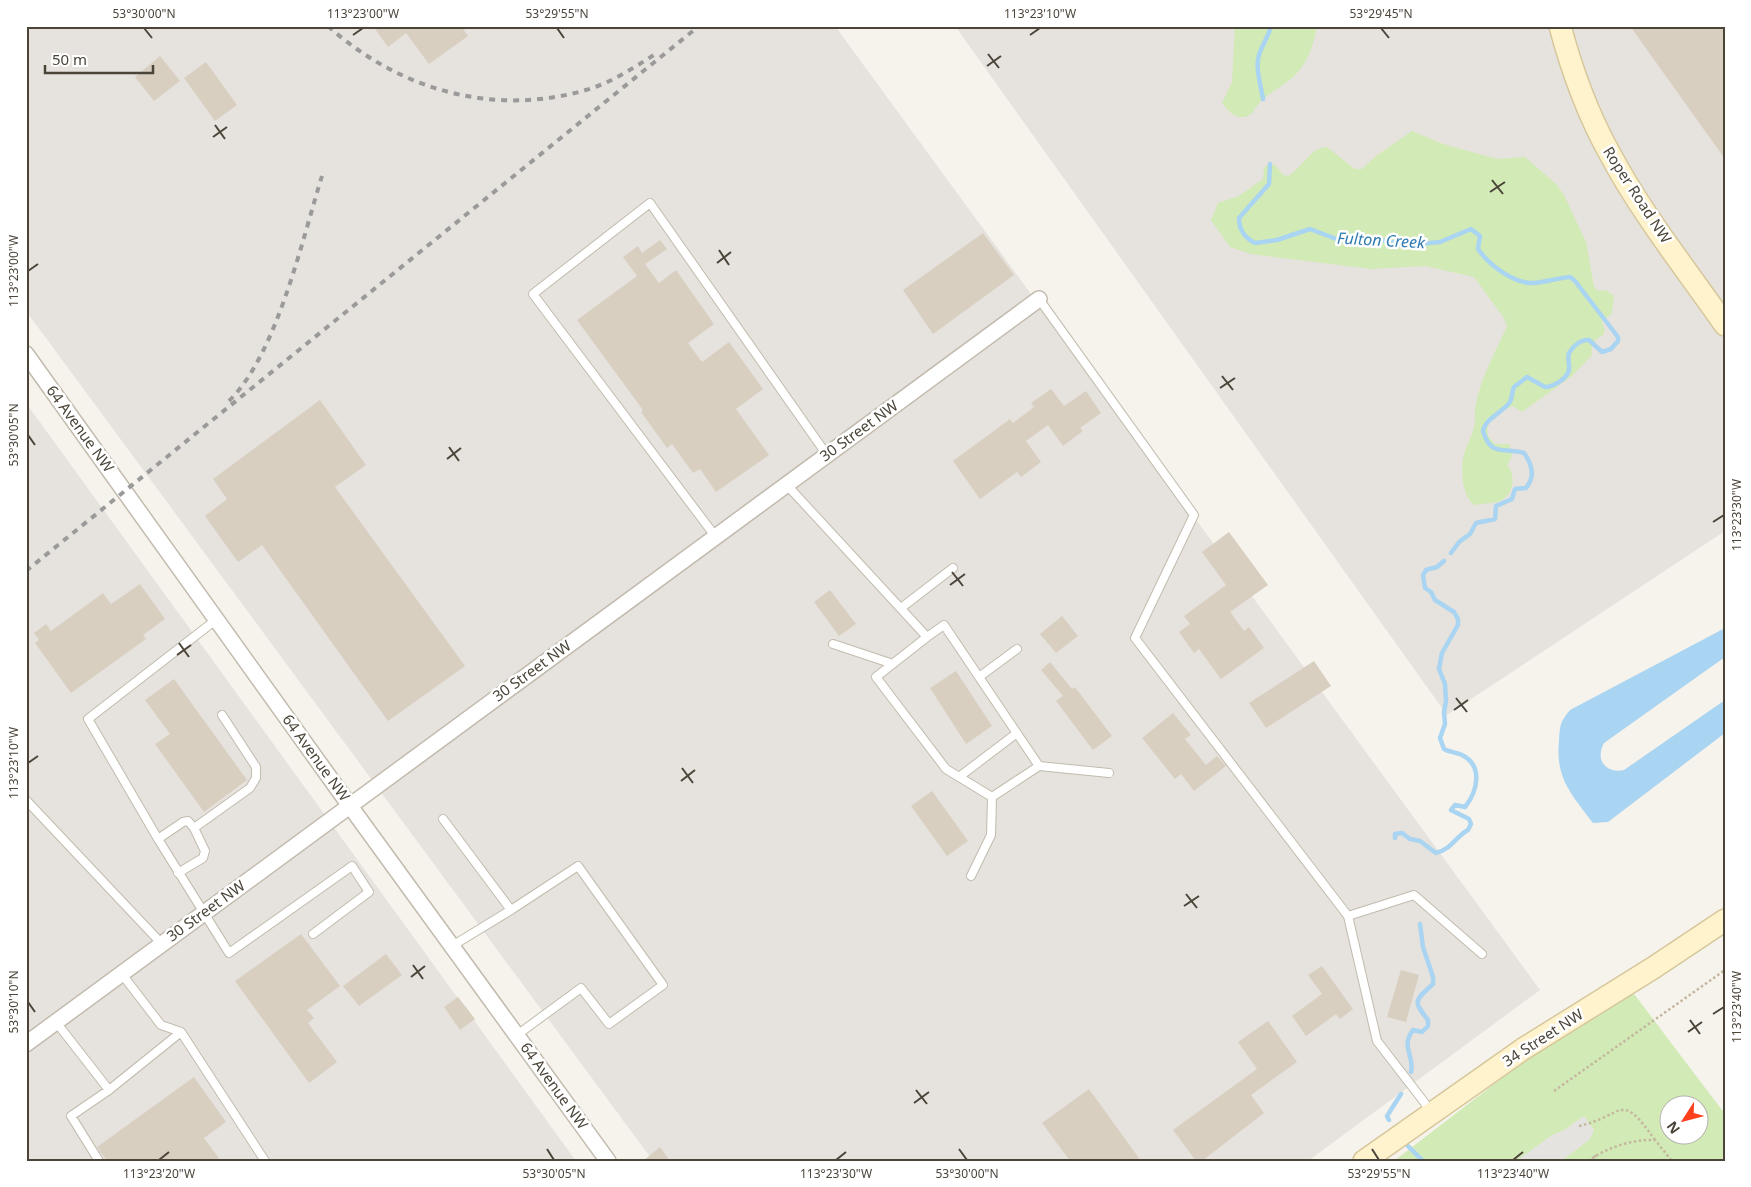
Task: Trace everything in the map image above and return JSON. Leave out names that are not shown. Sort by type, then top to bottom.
[{"type":"main road","name":"Roper Road NW","points":[[1560,26],[1573,74],[1610,154],[1627,184],[1725,325]]},
{"type":"main road","name":"34 Street NW","points":[[1364,1161],[1523,1049],[1653,968],[1725,920]]},
{"type":"street","name":"30 Street NW","points":[[26,1044],[1039,299]]},
{"type":"street","name":"64 Avenue NW","points":[[26,354],[350,806],[608,1161]]},
{"type":"lane","points":[[716,536],[533,294],[650,203],[827,455]]},
{"type":"lane","points":[[1039,299],[1194,515],[1135,638],[1348,916],[1376,1041],[1432,1113]]},
{"type":"lane","points":[[786,484],[927,637]]},
{"type":"lane","points":[[901,608],[953,568]]},
{"type":"lane","points":[[216,619],[88,719],[178,873],[229,953],[352,866],[369,892],[314,934]]},
{"type":"lane","points":[[992,797],[946,769],[876,677],[944,625],[1039,766]]},
{"type":"lane","points":[[833,644],[893,664]]},
{"type":"lane","points":[[979,677],[1017,649]]},
{"type":"lane","points":[[194,828],[250,788],[256,778],[256,767],[222,715]]},
{"type":"lane","points":[[959,777],[1017,733]]},
{"type":"lane","points":[[992,797],[1039,766],[1108,773]]},
{"type":"lane","points":[[972,876],[991,835],[992,797]]},
{"type":"lane","points":[[26,800],[161,943]]},
{"type":"lane","points":[[443,819],[512,910]]},
{"type":"lane","points":[[158,839],[183,822],[188,821],[194,828],[205,851],[203,858],[178,873]]},
{"type":"lane","points":[[452,946],[512,910],[578,866],[663,985],[609,1024],[581,988],[517,1035]]},
{"type":"lane","points":[[1348,916],[1414,896],[1482,954]]},
{"type":"lane","points":[[121,973],[161,1025],[181,1032],[265,1161]]},
{"type":"lane","points":[[56,1022],[109,1090]]},
{"type":"lane","points":[[99,1161],[71,1116],[109,1090],[181,1032]]},
{"type":"path","points":[[1554,1091],[1725,970]]},
{"type":"path","points":[[1580,1126],[1618,1110],[1630,1110],[1639,1118],[1672,1161]]},
{"type":"path","points":[[1588,1161],[1595,1155],[1642,1139],[1655,1140]]},
{"type":"path","points":[[1595,1155],[1596,1161]]},
{"type":"shaded area","points":[[32,26],[835,26],[1540,990],[1308,1161],[653,1161],[26,311],[26,31]]},
{"type":"shaded area","points":[[955,26],[1725,26],[1725,531],[1447,715]]},
{"type":"shaded area","points":[[26,403],[576,1161],[26,1161]]},
{"type":"shaded area","points":[[1584,1116],[1594,1130],[1591,1137],[1561,1161],[1516,1161],[1552,1135],[1564,1130]]},
{"type":"green space","points":[[1235,26],[1317,26],[1310,51],[1301,68],[1293,77],[1269,94],[1251,113],[1244,117],[1234,115],[1222,103],[1232,82]]},
{"type":"green space","points":[[1412,131],[1443,144],[1497,159],[1525,157],[1556,184],[1564,195],[1586,242],[1594,286],[1598,291],[1606,290],[1614,296],[1612,313],[1602,322],[1605,331],[1593,343],[1592,355],[1572,376],[1522,412],[1513,406],[1487,418],[1488,436],[1495,444],[1509,444],[1512,456],[1507,465],[1513,478],[1511,488],[1506,497],[1496,502],[1475,505],[1467,496],[1462,475],[1465,451],[1474,427],[1478,394],[1507,326],[1504,318],[1474,277],[1425,266],[1371,269],[1251,254],[1230,247],[1211,220],[1218,203],[1239,196],[1263,179],[1264,168],[1268,164],[1275,165],[1283,175],[1288,176],[1311,154],[1327,147],[1355,169],[1362,169],[1376,156]]},
{"type":"green space","points":[[1628,986],[1725,1114],[1725,1161],[1394,1161],[1502,1078]]},
{"type":"water","points":[[1725,628],[1725,657],[1604,743],[1601,749],[1601,760],[1612,770],[1624,770],[1725,700],[1725,733],[1608,822],[1593,823],[1572,795],[1562,776],[1558,754],[1560,727],[1564,718],[1570,710]]},
{"type":"building","points":[[373,26],[461,26],[468,36],[429,64],[406,33],[388,47]]},
{"type":"building","points":[[1630,26],[1725,26],[1725,159]]},
{"type":"building","points":[[160,56],[180,81],[154,101],[135,77]]},
{"type":"building","points":[[206,62],[237,105],[215,121],[184,78]]},
{"type":"building","points":[[983,233],[1014,275],[933,334],[903,290]]},
{"type":"building","points":[[660,240],[667,249],[645,264],[659,283],[676,270],[714,324],[688,343],[702,362],[729,342],[763,389],[736,409],[769,455],[716,492],[700,469],[693,473],[672,444],[667,448],[641,412],[643,410],[577,320],[637,276],[623,257],[638,246],[642,253]]},
{"type":"building","points":[[1051,389],[1064,406],[1086,391],[1101,413],[1080,428],[1083,431],[1063,446],[1048,425],[1026,441],[1041,462],[1021,477],[1017,472],[980,499],[953,461],[1010,419],[1013,423],[1034,407],[1031,403]]},
{"type":"building","points":[[320,400],[366,465],[335,487],[465,666],[388,721],[262,545],[238,562],[205,516],[227,499],[213,479]]},
{"type":"building","points":[[1229,532],[1268,585],[1230,612],[1244,631],[1249,627],[1264,648],[1221,679],[1199,649],[1194,653],[1179,632],[1190,624],[1184,616],[1226,585],[1202,552]]},
{"type":"building","points":[[140,584],[165,619],[143,635],[146,639],[71,693],[35,643],[39,640],[34,633],[46,624],[51,631],[103,593],[111,604]]},
{"type":"building","points":[[830,590],[856,624],[839,636],[814,602]]},
{"type":"building","points":[[1062,616],[1078,636],[1056,653],[1040,634]]},
{"type":"building","points":[[1314,661],[1331,686],[1266,728],[1249,703]]},
{"type":"building","points":[[1050,662],[1072,689],[1075,687],[1112,736],[1093,750],[1056,701],[1063,696],[1041,670]]},
{"type":"building","points":[[956,671],[992,726],[966,744],[930,688]]},
{"type":"building","points":[[174,679],[247,780],[204,812],[155,744],[170,734],[145,700]]},
{"type":"building","points":[[1173,713],[1191,735],[1185,739],[1206,765],[1217,756],[1226,766],[1194,791],[1181,774],[1175,779],[1142,738]]},
{"type":"building","points":[[932,791],[968,841],[947,856],[911,806]]},
{"type":"building","points":[[301,934],[340,986],[307,1010],[314,1018],[308,1023],[337,1062],[309,1083],[235,981]]},
{"type":"building","points":[[386,954],[402,975],[359,1006],[343,986]]},
{"type":"building","points":[[1322,966],[1353,1009],[1340,1019],[1336,1014],[1306,1036],[1292,1016],[1322,994],[1308,975]]},
{"type":"building","points":[[1401,970],[1419,975],[1406,1022],[1387,1017]]},
{"type":"building","points":[[458,997],[475,1019],[460,1030],[444,1007]]},
{"type":"building","points":[[1268,1021],[1297,1062],[1251,1095],[1264,1113],[1202,1161],[1196,1161],[1173,1130],[1257,1069],[1238,1042]]},
{"type":"building","points":[[194,1077],[226,1122],[204,1138],[221,1161],[107,1161],[97,1147]]},
{"type":"building","points":[[1089,1089],[1141,1161],[1070,1161],[1042,1123]]},
{"type":"building","points":[[660,1147],[670,1161],[643,1161]]},
{"type":"waterway","name":"Fulton Creek","points":[[1263,99],[1258,60],[1271,26]]},
{"type":"waterway","name":"Fulton Creek","points":[[1270,164],[1269,184],[1239,218],[1243,233],[1255,243],[1277,240],[1310,229],[1339,240],[1367,242],[1381,240],[1408,245],[1440,242],[1471,229],[1480,236],[1478,249],[1495,267],[1510,277],[1534,283],[1570,277],[1618,337],[1618,341],[1611,349],[1602,352],[1589,340],[1578,344],[1569,353],[1568,373],[1556,384],[1545,387],[1527,377],[1514,387],[1510,402],[1487,423],[1483,431],[1486,439],[1494,448],[1524,453],[1531,466],[1531,479],[1526,488],[1515,489],[1512,499],[1496,506],[1495,519],[1476,523],[1470,534],[1459,542],[1451,553]]},
{"type":"waterway","name":"Fulton Creek","points":[[1395,838],[1395,834],[1402,833],[1410,839],[1420,841],[1436,853],[1450,846],[1468,830],[1471,824],[1469,819],[1451,810],[1455,805],[1465,807],[1469,801],[1475,787],[1476,772],[1469,760],[1462,755],[1444,749],[1440,738],[1445,724],[1444,712],[1446,701],[1445,684],[1439,669],[1442,653],[1458,625],[1458,619],[1454,612],[1435,600],[1431,592],[1425,588],[1423,575],[1426,570],[1437,567],[1444,561]]},
{"type":"waterway","name":"Fulton Creek","points":[[1411,1072],[1412,1066],[1408,1047],[1409,1036],[1413,1030],[1422,1032],[1428,1026],[1428,1020],[1418,1001],[1422,994],[1433,984],[1433,977],[1423,947],[1420,924]]},
{"type":"waterway","name":"Fulton Creek","points":[[1389,1120],[1387,1116],[1401,1094]]},
{"type":"waterway","name":"Fulton Creek","points":[[1408,1146],[1423,1161]]},
{"type":"railway","points":[[328,26],[356,48],[385,67],[449,92],[483,98],[517,100],[551,98],[586,90],[613,79],[654,55]]},
{"type":"railway","points":[[26,571],[699,26]]},
{"type":"railway","points":[[229,401],[246,380],[261,355],[274,326],[286,295],[322,176]]}]
